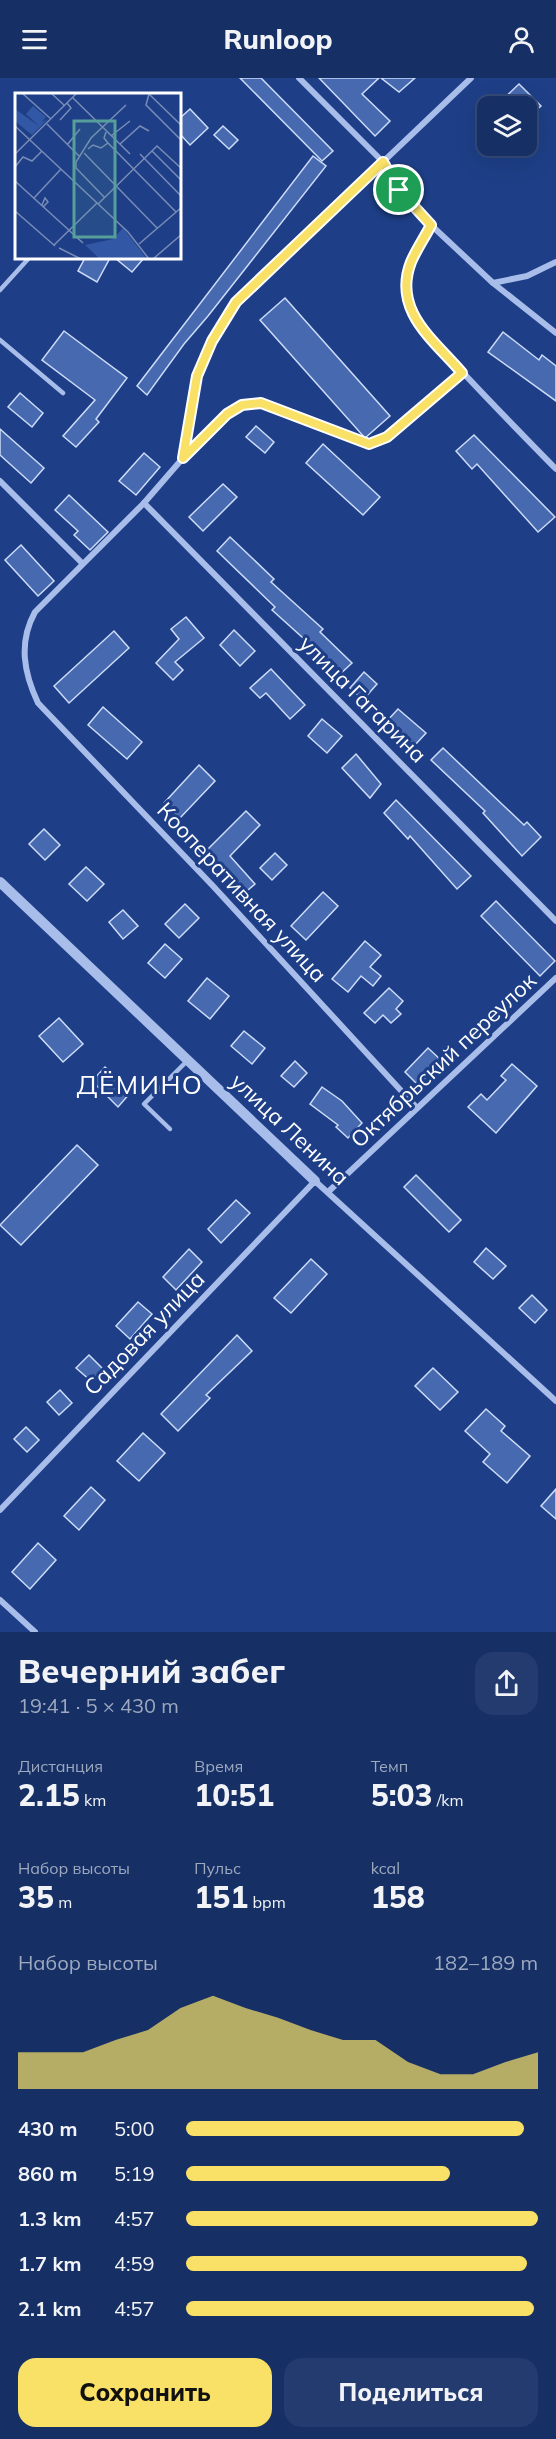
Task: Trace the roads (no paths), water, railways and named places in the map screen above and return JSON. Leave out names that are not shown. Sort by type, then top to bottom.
[{"type":"street","points":[[299,78],[383,162],[399,190],[431,225],[493,283],[556,333]]},
{"type":"street","points":[[183,458],[197,376],[212,341],[236,302],[471,78]]},
{"type":"street","points":[[431,225],[411,262],[406,282],[406,302],[414,318],[462,373],[556,469]]},
{"type":"street","points":[[493,283],[527,276],[556,262]]},
{"type":"street","name":"Кооперативная улица","points":[[183,458],[144,503],[82,563],[36,612],[28,626],[24,659],[28,681],[39,703],[213,886],[417,1108]]},
{"type":"street","points":[[0,481],[82,563]]},
{"type":"street","name":"улица Гагарина","points":[[144,503],[556,921]]},
{"type":"street","name":"улица Ленина","points":[[0,882],[315,1180],[556,1401]]},
{"type":"street","name":"Октябрьский переулок","points":[[328,1192],[556,978]]},
{"type":"street","name":"Садовая улица","points":[[0,1510],[315,1180]]},
{"type":"street","points":[[0,1600],[34,1632]]},
{"type":"lane","points":[[0,290],[27,260]]},
{"type":"lane","points":[[0,340],[63,393]]},
{"type":"lane","points":[[183,458],[227,414],[242,405],[261,403],[369,444],[387,437],[462,373]]},
{"type":"lane","points":[[170,1129],[144,1104],[188,1060]]},
{"type":"district","name":"ДЁМИНО","points":[[140,1085]]}]
